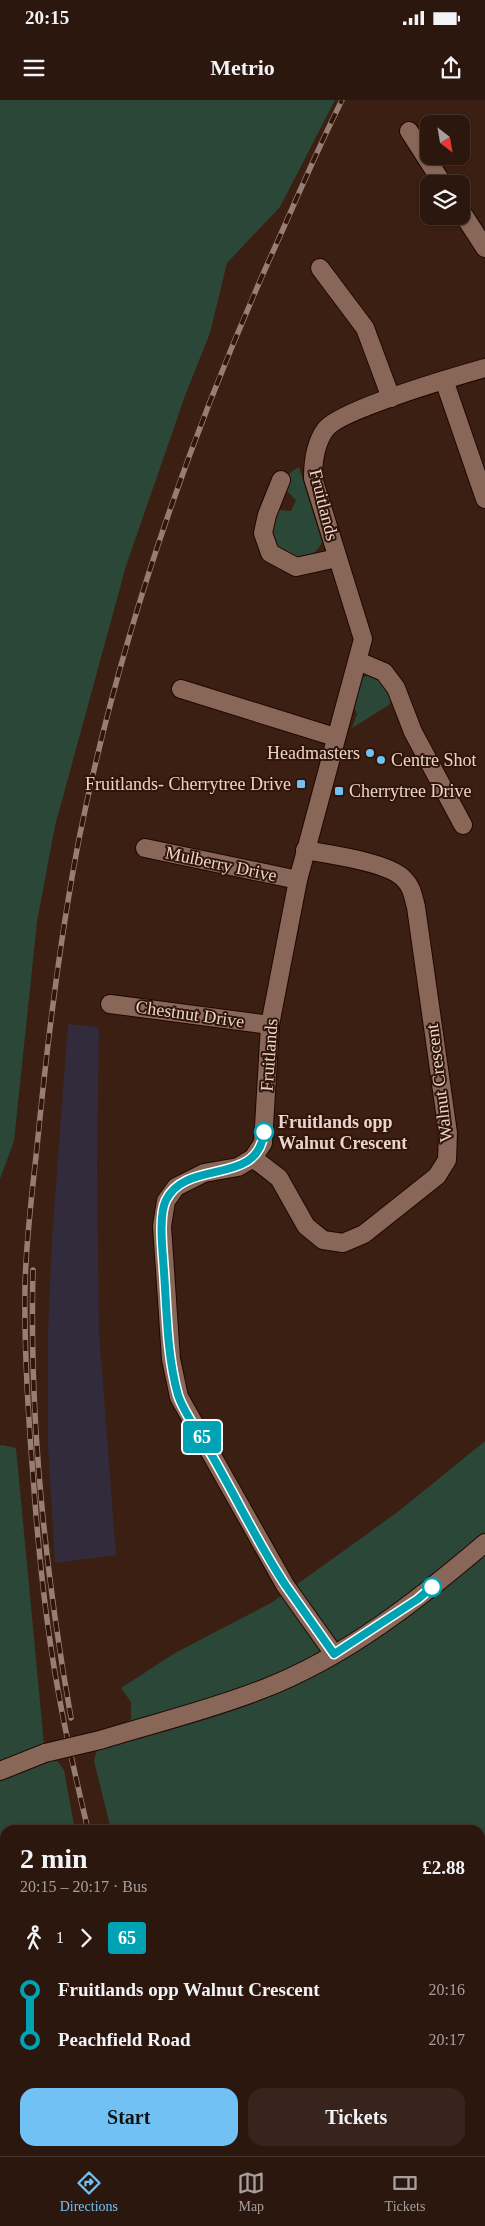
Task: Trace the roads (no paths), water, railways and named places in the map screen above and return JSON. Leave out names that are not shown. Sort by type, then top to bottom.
[{"type":"street","points":[[409,131],[437,175]]},
{"type":"street","points":[[470,225],[485,248]]},
{"type":"street","points":[[320,268],[365,328],[391,398]]},
{"type":"street","name":"Fruitlands","points":[[253,1158],[263,1143],[270,1024],[298,880],[363,638],[313,478],[313,458],[325,428],[350,414],[391,398],[485,368]]},
{"type":"street","points":[[444,380],[485,499]]},
{"type":"street","points":[[281,480],[281,500],[267,515],[263,533],[270,553],[296,567],[337,558]]},
{"type":"street","points":[[358,661],[384,672],[396,688],[413,732],[463,825]]},
{"type":"street","points":[[181,689],[335,737]]},
{"type":"street","name":"Mulberry Drive","points":[[144,848],[298,880]]},
{"type":"street","name":"Walnut Crescent","points":[[253,1158],[279,1178],[306,1226],[323,1240],[343,1243],[364,1234],[438,1176],[448,1160],[446,1124],[416,907],[411,888],[403,878],[394,872],[358,860],[305,850]]},
{"type":"street","name":"Chestnut Drive","points":[[110,1004],[270,1024]]},
{"type":"street","points":[[253,1158],[238,1167],[204,1174],[176,1187],[166,1201],[162,1226],[171,1359],[179,1397],[285,1585],[334,1654]]},
{"type":"street","points":[[0,1771],[45,1753],[100,1740],[186,1715],[264,1689],[334,1654],[418,1599],[485,1544]]},
{"type":"railway","points":[[87,1825],[61,1708],[46,1610],[29,1429],[26,1358],[25,1287],[29,1227],[47,1053],[61,943],[80,834],[97,758],[116,683],[161,535],[187,462],[244,318],[324,136],[342,100]]},
{"type":"railway","points":[[33,1270],[32,1326],[36,1438],[46,1551],[71,1718]]},
{"type":"place","name":"Headmasters","points":[[370,753]]},
{"type":"place","name":"Centre Shot","points":[[381,760]]},
{"type":"place","name":"Fruitlands- Cherrytree Drive","points":[[301,784]]},
{"type":"place","name":"Cherrytree Drive","points":[[339,791]]},
{"type":"place","name":"Fruitlands opp Walnut Crescent","points":[[264,1132]]}]
